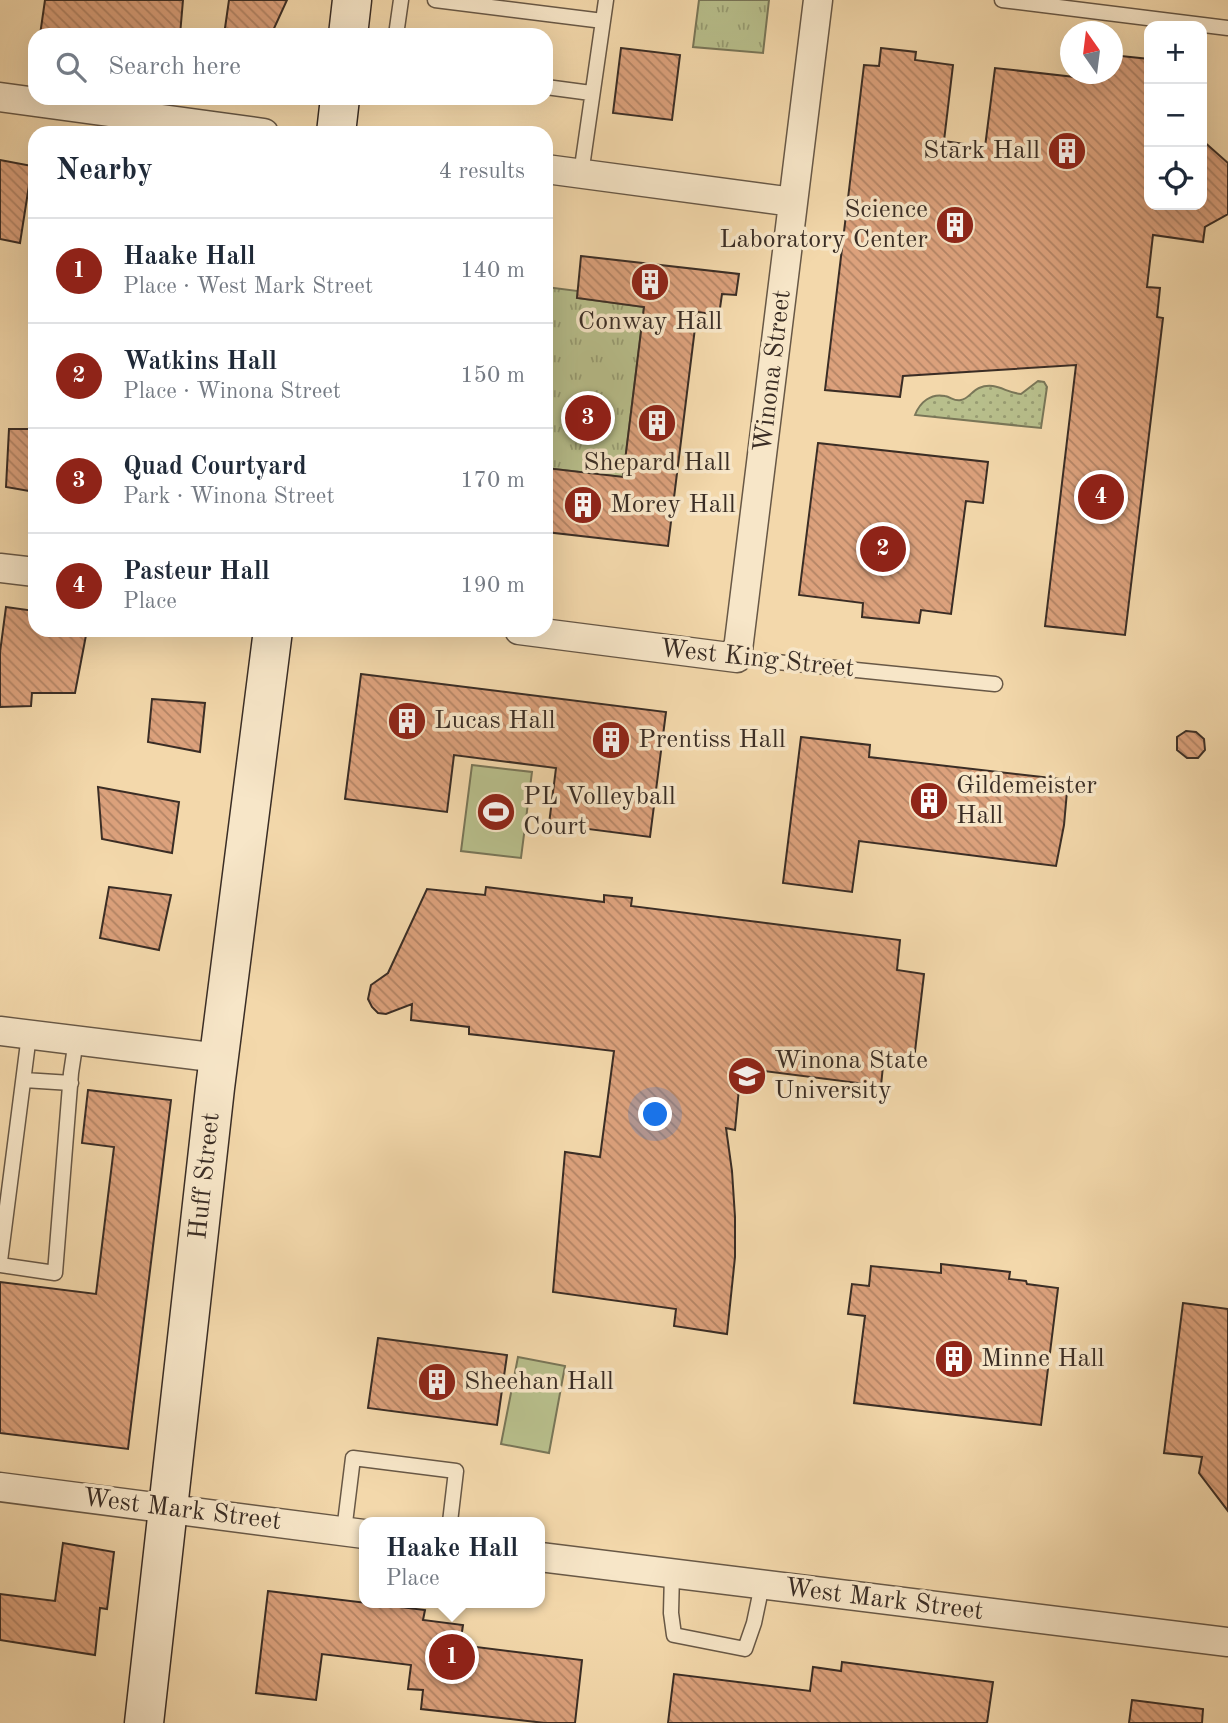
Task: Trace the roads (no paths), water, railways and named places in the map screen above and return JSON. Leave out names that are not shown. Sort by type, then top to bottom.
[{"type":"main road","points":[[349,28],[352,0]]},
{"type":"main road","points":[[337,126],[339,105]]},
{"type":"main road","name":"Huff Street","points":[[144,1723],[219,1058],[272,637]]},
{"type":"street","name":"Winona Street","points":[[737,658],[818,0]]},
{"type":"street","points":[[0,97],[28,101]]},
{"type":"street","points":[[59,105],[213,126]]},
{"type":"street","points":[[553,170],[793,202]]},
{"type":"street","points":[[0,568],[28,571]]},
{"type":"street","name":"West King Street","points":[[553,634],[737,658]]},
{"type":"street","points":[[0,1031],[219,1058]]},
{"type":"street","name":"West Mark Street","points":[[0,1487],[354,1532]]},
{"type":"street","name":"West Mark Street","points":[[545,1558],[1228,1643]]},
{"type":"lane","points":[[398,28],[401,0]]},
{"type":"lane","points":[[435,0],[603,21]]},
{"type":"lane","points":[[581,174],[606,0]]},
{"type":"lane","points":[[1002,0],[1228,28]]},
{"type":"lane","points":[[553,88],[591,93]]},
{"type":"lane","name":"West King Street","points":[[737,658],[995,684]]},
{"type":"lane","points":[[29,1035],[24,1080],[6,1178],[0,1263],[55,1273],[76,1040]]},
{"type":"lane","points":[[24,1080],[71,1083]]},
{"type":"lane","points":[[354,1532],[353,1458],[456,1471],[451,1517]]},
{"type":"lane","points":[[672,1573],[671,1613],[674,1635],[745,1648],[754,1623],[762,1585]]},
{"type":"place","name":"Stark Hall","points":[[1067,151]]},
{"type":"place","name":"Science Laboratory Center","points":[[955,225]]},
{"type":"place","name":"Conway Hall","points":[[650,282]]},
{"type":"place","name":"Quad Courtyard","points":[[588,418]]},
{"type":"place","name":"Shepard Hall","points":[[657,423]]},
{"type":"place","name":"Pasteur Hall","points":[[1101,497]]},
{"type":"place","name":"Morey Hall","points":[[583,505]]},
{"type":"place","name":"Watkins Hall","points":[[883,549]]},
{"type":"place","name":"Lucas Hall","points":[[407,721]]},
{"type":"place","name":"Prentiss Hall","points":[[611,740]]},
{"type":"place","name":"Gildemeister Hall","points":[[929,801]]},
{"type":"place","name":"PL Volleyball Court","points":[[496,812]]},
{"type":"place","name":"Winona State University","points":[[747,1076]]},
{"type":"place","name":"Minne Hall","points":[[954,1359]]},
{"type":"place","name":"Sheehan Hall","points":[[437,1382]]},
{"type":"place","name":"Haake Hall","points":[[452,1657]]}]
